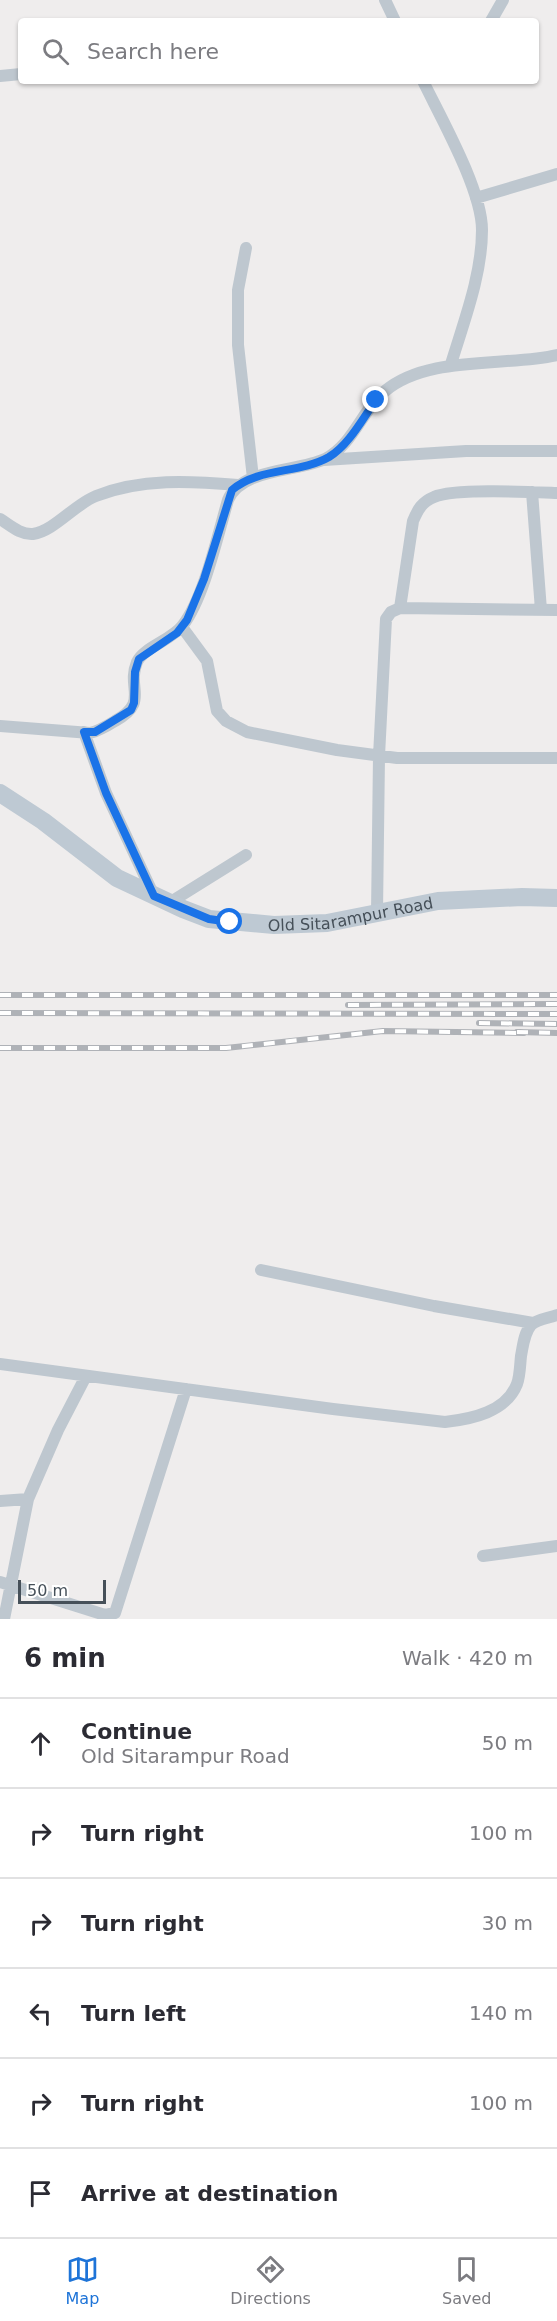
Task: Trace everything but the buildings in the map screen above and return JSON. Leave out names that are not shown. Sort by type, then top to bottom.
[{"type":"street","points":[[385,0],[394,18]]},
{"type":"street","points":[[493,18],[503,0]]},
{"type":"street","points":[[0,76],[18,74]]},
{"type":"street","points":[[424,84],[466,170],[476,198],[482,229],[480,264],[451,364]]},
{"type":"street","points":[[476,198],[557,174]]},
{"type":"street","points":[[246,248],[238,290],[238,345],[254,478]]},
{"type":"street","points":[[323,460],[344,444],[385,391],[408,378],[451,364],[525,361],[557,355]]},
{"type":"street","points":[[0,726],[95,732],[131,710],[134,703],[135,672],[139,659],[182,627],[204,579],[228,500],[232,490],[238,485],[254,478],[323,460],[466,451],[557,452]]},
{"type":"street","points":[[0,519],[22,533],[30,534],[46,528],[95,496],[119,489],[152,483],[188,481],[238,485]]},
{"type":"street","points":[[532,492],[541,610]]},
{"type":"street","points":[[400,608],[413,521],[418,508],[425,502],[445,493],[557,493]]},
{"type":"street","points":[[377,913],[379,756],[386,619],[391,612],[400,608],[557,610]]},
{"type":"street","points":[[182,627],[207,661],[217,711],[226,721],[247,732],[379,756],[557,758]]},
{"type":"street","points":[[84,732],[106,793],[162,899],[246,855]]},
{"type":"street","name":"Old Sitarampur Road","points":[[0,793],[43,821],[117,878],[209,919],[274,925],[327,923],[438,902],[522,897],[557,898]]},
{"type":"street","points":[[261,1270],[434,1306],[532,1323],[557,1315]]},
{"type":"street","points":[[0,1364],[354,1412],[445,1422],[463,1420],[504,1403],[517,1382],[526,1333],[532,1323]]},
{"type":"street","points":[[4,1619],[5,1583],[27,1499],[58,1430],[86,1376]]},
{"type":"street","points":[[5,1583],[105,1615],[115,1613],[186,1389]]},
{"type":"street","points":[[0,1501],[27,1499]]},
{"type":"street","points":[[483,1556],[557,1546]]},
{"type":"railway","points":[[0,995],[557,995]]},
{"type":"railway","points":[[348,1005],[557,1004]]},
{"type":"railway","points":[[0,1013],[557,1014]]},
{"type":"railway","points":[[479,1023],[557,1024]]},
{"type":"railway","points":[[0,1048],[226,1048],[383,1031],[524,1033]]},
{"type":"railway","points":[[517,1032],[557,1033]]},
{"type":"route","points":[[230,922],[209,919],[154,896],[106,793],[84,732],[95,732],[131,710],[134,703],[135,672],[139,659],[146,652],[177,633],[187,620],[204,579],[232,490],[254,478],[313,464],[328,458],[344,444],[376,400]]}]
